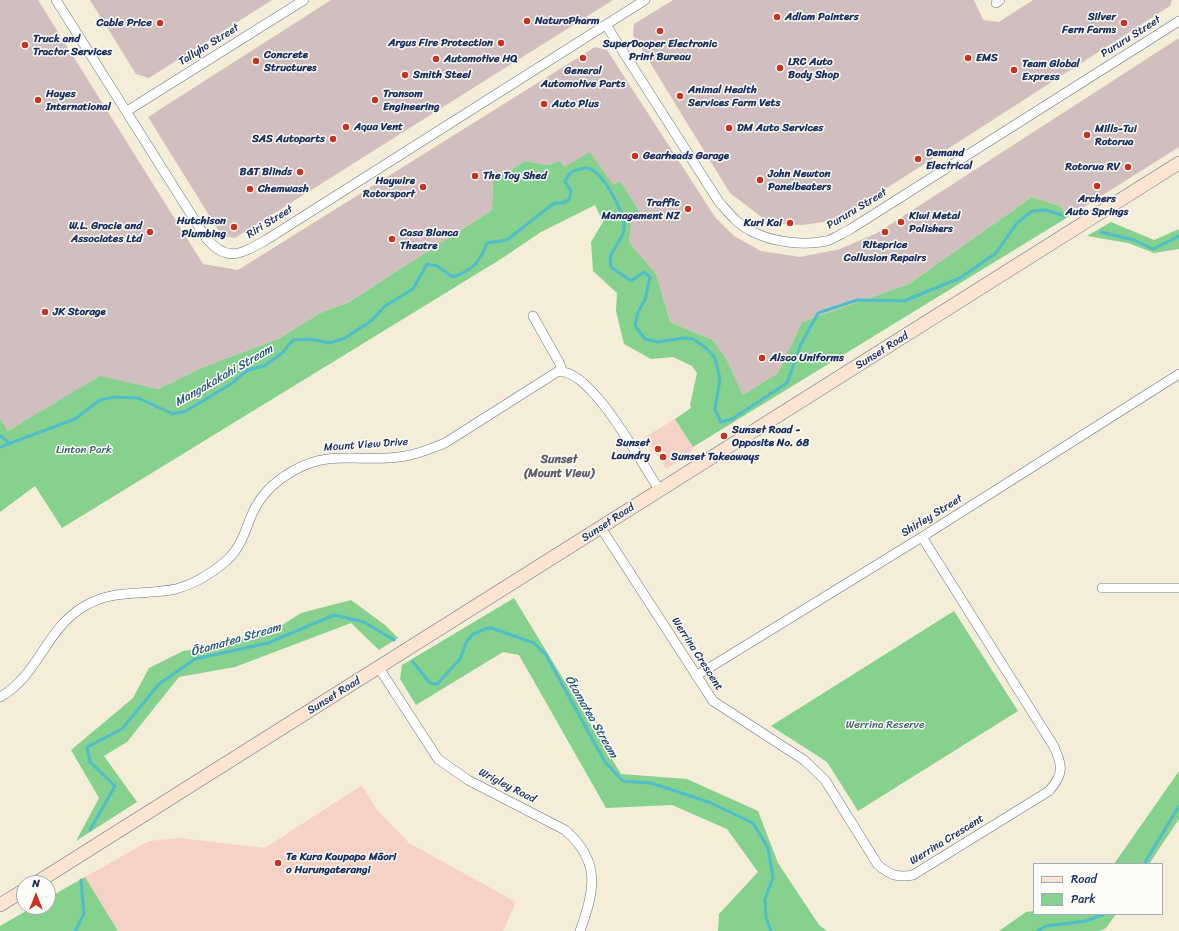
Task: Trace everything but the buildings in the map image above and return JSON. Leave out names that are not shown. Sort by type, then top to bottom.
[{"type":"main road","name":"Sunset Road","points":[[49,875],[601,528],[659,489],[1179,163]]},
{"type":"main road","points":[[0,905],[16,895]]},
{"type":"street","name":"Riri Street","points":[[56,0],[206,238],[219,251],[226,254],[240,253],[266,240],[645,0]]},
{"type":"street","name":"Tallyho Street","points":[[127,111],[304,0]]},
{"type":"street","name":"Pururu Street","points":[[606,25],[719,202],[734,219],[750,231],[774,239],[804,243],[827,240],[849,230],[1179,21]]},
{"type":"street","points":[[533,316],[560,364],[562,371],[568,372],[579,379],[600,401],[616,421],[659,489]]},
{"type":"street","name":"Mount View Drive","points":[[0,697],[13,688],[27,675],[60,626],[84,606],[110,595],[178,588],[204,577],[217,568],[228,559],[240,545],[260,500],[279,479],[294,470],[326,458],[404,457],[425,451],[445,443],[552,375],[562,371]]},
{"type":"street","name":"Shirley Street","points":[[696,676],[922,537],[1179,374]]},
{"type":"street","name":"Werrina Crescent","points":[[601,528],[696,676],[718,705],[804,760],[815,770],[825,780],[878,865],[888,873],[901,878],[913,876],[1049,791],[1057,782],[1061,770],[1059,757],[1053,745],[922,537]]},
{"type":"street","points":[[1102,588],[1179,588]]},
{"type":"street","name":"Wrigley Road","points":[[379,668],[438,759],[468,780],[565,830],[576,840],[587,856],[592,873],[590,905],[580,931]]},
{"type":"shaded area","points":[[0,0],[38,0],[203,264],[238,270],[595,47],[607,50],[715,217],[734,236],[761,251],[800,257],[840,249],[877,233],[1179,38],[1179,147],[1068,217],[1060,206],[1032,197],[909,284],[802,322],[778,373],[743,395],[727,360],[713,340],[670,322],[656,274],[629,242],[632,221],[620,181],[613,186],[565,167],[560,161],[548,165],[525,161],[493,181],[492,210],[349,302],[320,313],[280,338],[199,369],[158,389],[100,377],[8,431],[0,418]]},
{"type":"shaded area","points":[[90,0],[272,0],[149,78],[136,74]]},
{"type":"shaded area","points":[[331,0],[613,0],[235,238],[222,236],[148,117]]},
{"type":"shaded area","points":[[673,0],[974,0],[983,20],[999,22],[1033,0],[1172,0],[1170,6],[848,213],[824,222],[802,225],[769,223],[730,193],[633,35],[634,24]]},
{"type":"shaded area","points":[[675,419],[693,447],[690,454],[666,469],[645,437]]},
{"type":"shaded area","name":"Te Kura Kaupapa Māori o Hurungaterangi","points":[[362,785],[377,810],[409,843],[516,902],[503,931],[118,931],[85,877],[149,841],[180,838],[265,848]]},
{"type":"green space","name":"Linton Park","points":[[590,152],[613,185],[620,181],[640,213],[632,221],[629,242],[656,274],[670,322],[713,340],[727,360],[743,395],[778,373],[802,322],[909,284],[1032,197],[1060,206],[1068,217],[693,447],[675,419],[691,408],[690,405],[697,373],[692,366],[673,357],[651,359],[624,344],[616,311],[617,293],[593,271],[591,242],[603,222],[595,205],[541,232],[501,259],[62,528],[35,486],[0,512],[0,418],[8,431],[100,376],[158,389],[199,369],[280,338],[320,313],[349,302],[492,210],[493,181],[525,161],[548,165],[560,161],[565,167]]},
{"type":"green space","points":[[1111,222],[1154,240],[1179,229],[1179,249],[1154,253],[1128,243],[1087,236]]},
{"type":"green space","points":[[514,598],[621,774],[687,779],[758,811],[778,863],[819,925],[827,931],[718,931],[719,914],[758,872],[727,829],[672,805],[606,808],[519,655],[503,652],[416,705],[400,679],[402,665]]},
{"type":"green space","points":[[351,600],[385,625],[398,638],[379,650],[351,623],[235,667],[179,677],[127,742],[104,756],[137,802],[76,841],[99,798],[71,750],[133,698],[149,668],[183,651],[223,645],[270,627],[271,632],[301,613]]},
{"type":"green space","name":"Werrina Reserve","points":[[954,611],[1018,711],[858,811],[827,762],[771,726]]},
{"type":"green space","points":[[1179,771],[1179,819],[1150,863],[1115,863]]},
{"type":"green space","points":[[85,877],[118,931],[0,931],[0,926],[19,915],[56,915],[56,893]]},
{"type":"green space","points":[[1033,911],[1033,915],[1115,915],[1106,928],[1100,931],[999,931],[1026,912]]},
{"type":"waterway","name":"Mangakakahi Stream","points":[[0,447],[75,419],[100,400],[114,397],[138,398],[173,414],[186,411],[231,384],[248,370],[264,366],[282,353],[293,340],[310,339],[330,343],[345,338],[371,321],[385,306],[413,289],[427,264],[437,266],[453,277],[460,274],[475,264],[482,255],[487,243],[507,240],[554,203],[562,203],[569,200],[571,191],[565,182],[571,173],[583,168],[592,170],[604,182],[620,209],[623,218],[624,229],[610,258],[611,267],[631,281],[644,272],[650,277],[645,300],[638,312],[635,326],[645,339],[658,342],[683,338],[693,339],[705,347],[715,358],[720,379],[715,409],[721,422],[732,419],[787,383],[801,344],[818,313],[857,300],[904,301],[960,278],[996,253],[1017,223],[1032,211],[1046,210],[1064,216]]},
{"type":"waterway","name":"Mangakakahi Stream","points":[[1101,232],[1134,240],[1153,249],[1179,236]]},
{"type":"waterway","points":[[0,435],[10,444]]},
{"type":"waterway","name":"Ōtamatea Stream","points":[[90,830],[115,786],[90,762],[87,747],[122,729],[159,684],[195,659],[268,643],[334,615],[364,622],[394,640]]},
{"type":"waterway","name":"Ōtamatea Stream","points":[[413,662],[430,683],[437,684],[460,659],[467,641],[473,634],[491,628],[534,643],[546,655],[605,762],[623,781],[651,783],[711,803],[753,823],[768,848],[773,878],[765,899],[766,918],[771,931]]},
{"type":"waterway","points":[[1145,863],[1179,806]]},
{"type":"waterway","name":"Ōtamatea Stream","points":[[75,931],[84,914],[81,880]]},
{"type":"waterway","points":[[1037,931],[1046,926],[1086,921],[1102,915]]},
{"type":"place","name":"Adlam Painters","points":[[777,17]]},
{"type":"place","name":"NaturoPharm","points":[[527,21]]},
{"type":"place","name":"Cable Price","points":[[160,23]]},
{"type":"place","name":"Silver Fern Farms","points":[[1124,23]]},
{"type":"place","name":"SuperDooper Electronic Print Bureau","points":[[660,31]]},
{"type":"place","name":"Argus Fire Protection","points":[[501,43]]},
{"type":"place","name":"Truck and Tractor Services","points":[[25,45]]},
{"type":"place","name":"General Automotive Parts","points":[[583,58]]},
{"type":"place","name":"EMS","points":[[968,58]]},
{"type":"place","name":"Automotive HQ","points":[[436,59]]},
{"type":"place","name":"Concrete Structures","points":[[256,61]]},
{"type":"place","name":"LRC Auto Body Shop","points":[[780,68]]},
{"type":"place","name":"Team Global Express","points":[[1014,70]]},
{"type":"place","name":"Smith Steel","points":[[405,75]]},
{"type":"place","name":"Animal Health Services Farm Vets","points":[[680,96]]},
{"type":"place","name":"Hayes International","points":[[38,100]]},
{"type":"place","name":"Transom Engineering","points":[[375,100]]},
{"type":"place","name":"Auto Plus","points":[[544,104]]},
{"type":"place","name":"Aqua Vent","points":[[346,127]]},
{"type":"place","name":"DM Auto Services","points":[[729,128]]},
{"type":"place","name":"Mills-Tui Rotorua","points":[[1087,135]]},
{"type":"place","name":"SAS Autoparts","points":[[333,139]]},
{"type":"place","name":"Gearheads Garage","points":[[635,156]]},
{"type":"place","name":"Demand Electrical","points":[[918,159]]},
{"type":"place","name":"Rotorua RV","points":[[1128,167]]},
{"type":"place","name":"B&T Blinds","points":[[300,172]]},
{"type":"place","name":"The Toy Shed","points":[[475,176]]},
{"type":"place","name":"John Newton Panelbeaters","points":[[760,180]]},
{"type":"place","name":"Archers Auto Springs","points":[[1097,186]]},
{"type":"place","name":"Haywire Rotorsport","points":[[423,187]]},
{"type":"place","name":"Chemwash","points":[[250,189]]},
{"type":"place","name":"Traffic Management NZ","points":[[688,209]]},
{"type":"place","name":"Kiwi Metal Polishers","points":[[901,222]]},
{"type":"place","name":"Kuri Kai","points":[[790,223]]},
{"type":"place","name":"Hutchison Plumbing","points":[[234,227]]},
{"type":"place","name":"W.L. Gracie and Associates Ltd","points":[[150,232]]},
{"type":"place","name":"Riteprice Collusion Repairs","points":[[885,232]]},
{"type":"place","name":"Casa Blanca Theatre","points":[[392,239]]},
{"type":"place","name":"JK Storage","points":[[45,312]]},
{"type":"place","name":"Alsco Uniforms","points":[[762,358]]},
{"type":"place","name":"Sunset Road - Opposite No. 68","points":[[724,436]]},
{"type":"place","name":"Sunset Laundry","points":[[658,449]]},
{"type":"place","name":"Sunset Takeaways","points":[[663,457]]},
{"type":"place","name":"Te Kura Kaupapa Māori o Hurungaterangi","points":[[278,863]]},
{"type":"district","name":"Sunset (Mount View)","points":[[559,467]]}]
